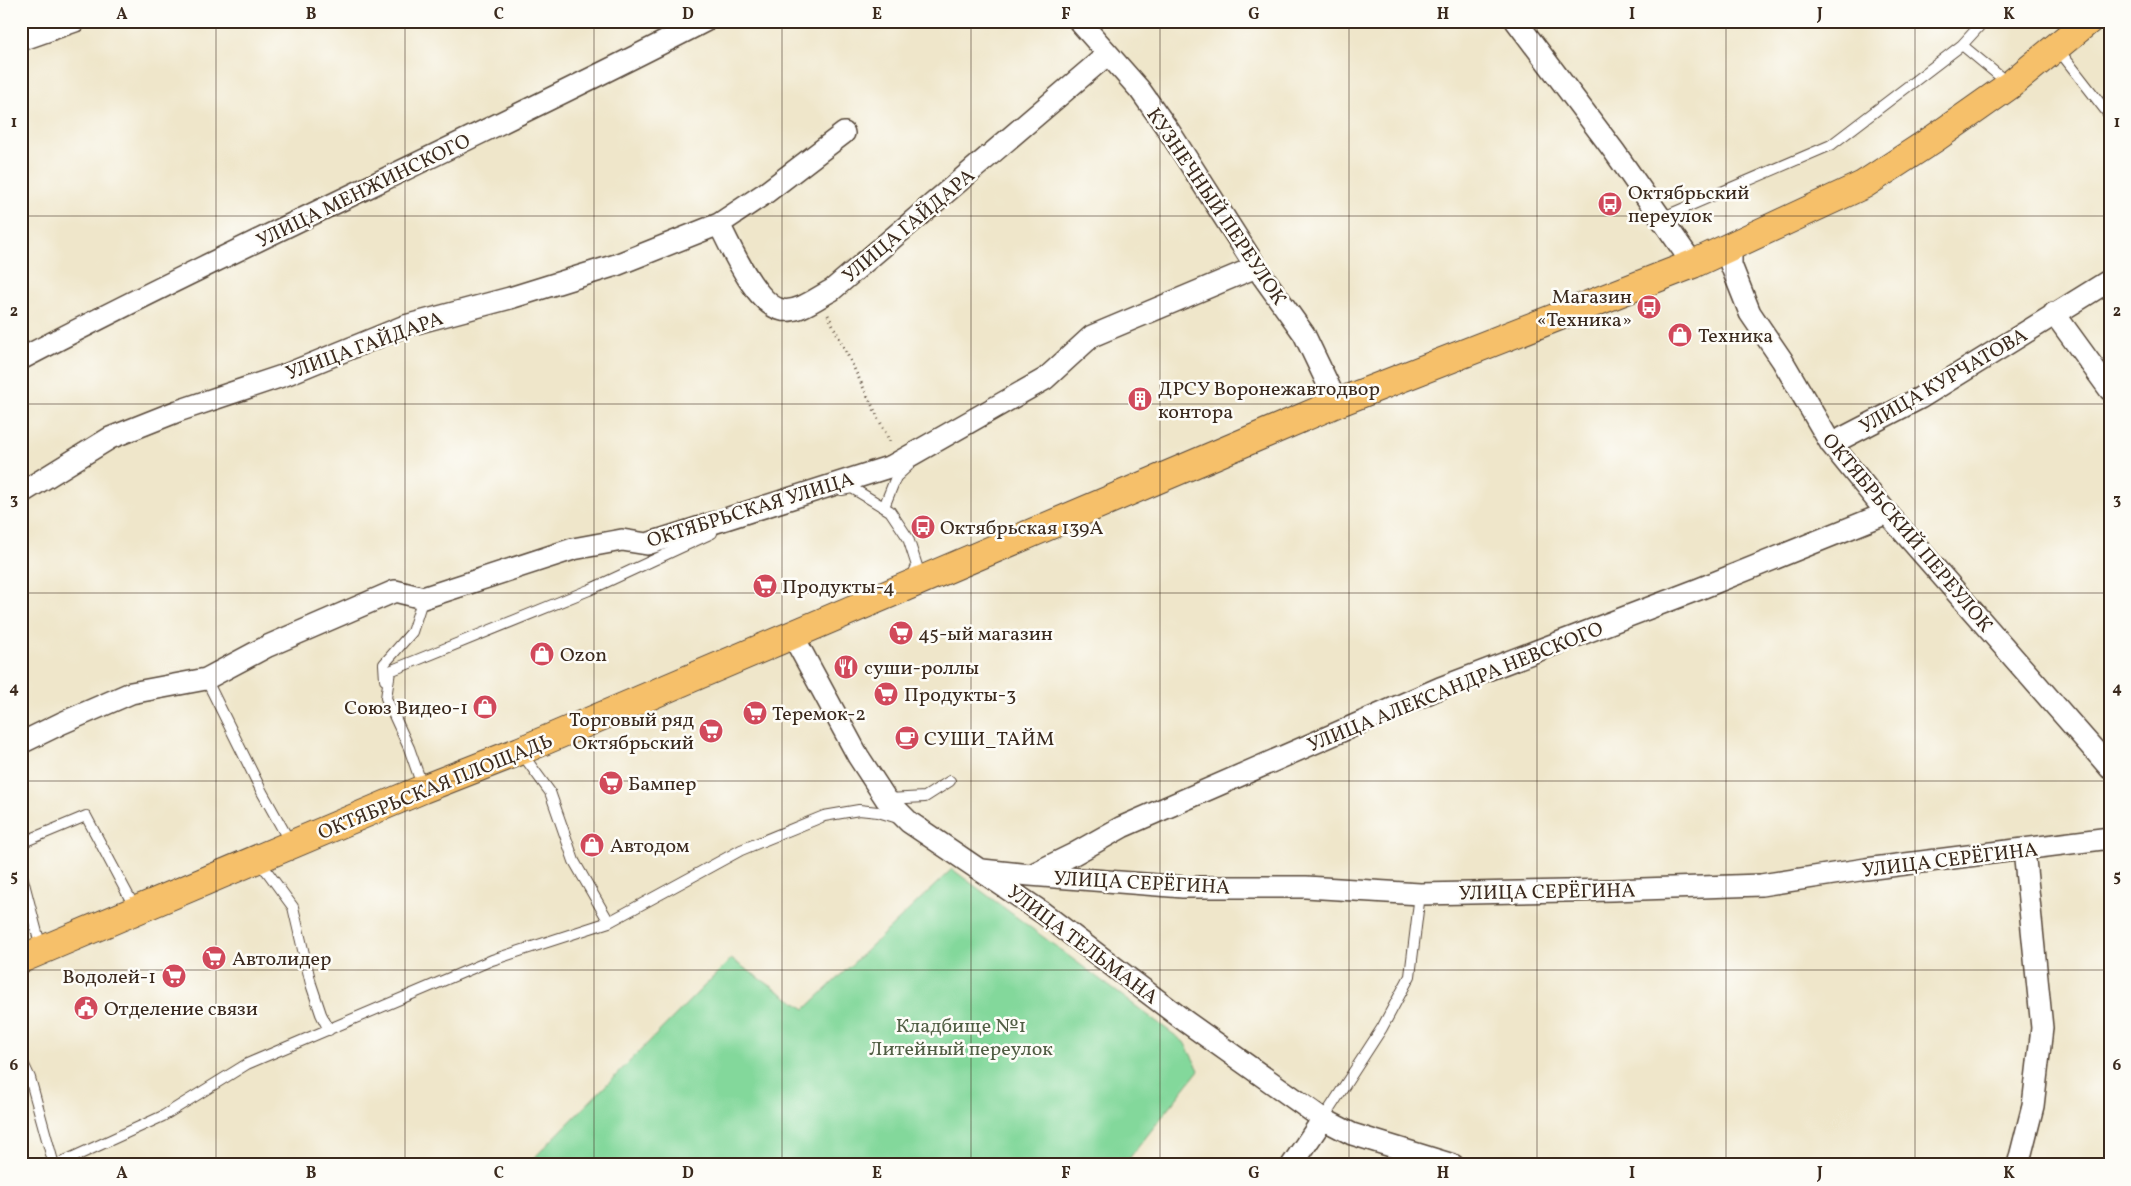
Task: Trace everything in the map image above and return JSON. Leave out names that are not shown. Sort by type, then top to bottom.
[{"type":"main road","name":"ОКТЯБРЬСКАЯ ПЛОЩАДЬ","points":[[31,955],[423,789],[520,751],[1337,403],[1693,264],[1862,185],[1935,138],[2010,85],[2088,21]]},
{"type":"street","points":[[21,40],[75,21]]},
{"type":"street","name":"УЛИЦА МЕНЖИНСКОГО","points":[[21,359],[129,303],[504,122],[705,21]]},
{"type":"street","name":"КУЗНЕЧНЫЙ ПЕРЕУЛОК","points":[[1079,21],[1140,90],[1169,131],[1256,267],[1304,334],[1337,403]]},
{"type":"street","points":[[1516,21],[1614,151],[1693,264]]},
{"type":"street","name":"УЛИЦА ГАЙДАРА","points":[[719,224],[740,268],[766,301],[782,310],[798,308],[832,290],[1108,54]]},
{"type":"street","name":"УЛИЦА ГАЙДАРА","points":[[21,493],[110,438],[178,411],[284,375],[405,326],[510,298],[616,265],[719,224],[767,192],[844,133]]},
{"type":"street","name":"ОКТЯБРЬСКИЙ ПЕРЕУЛОК","points":[[1731,246],[1731,265],[1750,313],[1782,360],[1831,444],[1887,513],[2110,768]]},
{"type":"street","name":"ОКТЯБРЬСКАЯ УЛИЦА","points":[[423,598],[573,549],[622,540],[647,544],[892,466],[1045,379],[1092,336],[1256,267]]},
{"type":"street","name":"УЛИЦА КУРЧАТОВА","points":[[1831,444],[1920,398],[2054,313],[2110,280]]},
{"type":"street","points":[[2054,313],[2110,390]]},
{"type":"street","name":"УЛИЦА АЛЕКСАНДРА НЕВСКОГО","points":[[1030,875],[1074,854],[1122,826],[1440,688],[1699,589],[1887,513]]},
{"type":"street","points":[[21,744],[62,723],[132,694],[206,679],[268,646],[394,591],[423,598]]},
{"type":"street","name":"УЛИЦА ТЕЛЬМАНА","points":[[792,634],[858,756],[886,799],[909,822],[1043,913],[1238,1060],[1323,1119],[1352,1134],[1453,1165]]},
{"type":"street","name":"УЛИЦА СЕРЁГИНА","points":[[982,870],[1183,887],[1306,887],[1420,894],[1761,885],[1866,869],[2110,838]]},
{"type":"street","points":[[2018,1165],[2033,1106],[2042,1028],[2024,850]]},
{"type":"street","points":[[1292,1165],[1323,1119]]},
{"type":"lane","points":[[1661,218],[1831,145],[1962,45],[1984,21]]},
{"type":"lane","points":[[1962,45],[2010,85]]},
{"type":"lane","points":[[2056,47],[2110,116]]},
{"type":"lane","points":[[884,507],[896,477],[932,443]]},
{"type":"lane","points":[[386,698],[390,671],[589,590],[702,537],[810,494],[852,488],[890,511],[908,538],[916,566],[907,586]]},
{"type":"lane","points":[[423,598],[412,632],[384,664],[386,698],[409,748],[423,789]]},
{"type":"lane","points":[[206,679],[262,792],[291,845]]},
{"type":"lane","points":[[520,751],[550,792],[574,861],[609,922]]},
{"type":"lane","points":[[886,799],[925,797],[950,781]]},
{"type":"lane","points":[[21,1059],[26,1080],[55,1165],[163,1116],[247,1064],[492,960],[609,922],[741,850],[824,816],[859,810],[878,812],[909,822]]},
{"type":"lane","points":[[21,843],[86,816],[136,911]]},
{"type":"lane","points":[[252,862],[266,870],[293,907],[311,984],[321,1014],[329,1030]]},
{"type":"lane","points":[[21,872],[31,955]]},
{"type":"lane","points":[[1323,1119],[1382,1028],[1410,976],[1420,894]]},
{"type":"path","points":[[819,296],[899,462]]},
{"type":"green space","name":"Кладбище №1 Литейный переулок","points":[[952,869],[1184,1042],[1199,1070],[1124,1165],[527,1165],[731,959],[805,1009]]},
{"type":"place","name":"Октябрьский переулок","points":[[1610,204]]},
{"type":"place","name":"Магазин «Техника»","points":[[1649,307]]},
{"type":"place","name":"Техника","points":[[1680,335]]},
{"type":"place","name":"ДРСУ Воронежавтодвор контора","points":[[1140,399]]},
{"type":"place","name":"Октябрьская 139А","points":[[923,527]]},
{"type":"place","name":"Продукты-4","points":[[765,586]]},
{"type":"place","name":"45-ый магазин","points":[[901,633]]},
{"type":"place","name":"Ozon","points":[[542,654]]},
{"type":"place","name":"суши-роллы","points":[[846,667]]},
{"type":"place","name":"Продукты-3","points":[[886,694]]},
{"type":"place","name":"Союз Видео-1","points":[[485,707]]},
{"type":"place","name":"Теремок-2","points":[[755,713]]},
{"type":"place","name":"Торговый ряд Октябрьский","points":[[711,731]]},
{"type":"place","name":"СУШИ_ТАЙМ","points":[[907,738]]},
{"type":"place","name":"Бампер","points":[[611,783]]},
{"type":"place","name":"Автодом","points":[[592,845]]},
{"type":"place","name":"Автолидер","points":[[214,958]]},
{"type":"place","name":"Водолей-1","points":[[174,976]]},
{"type":"place","name":"Отделение связи","points":[[86,1008]]}]
